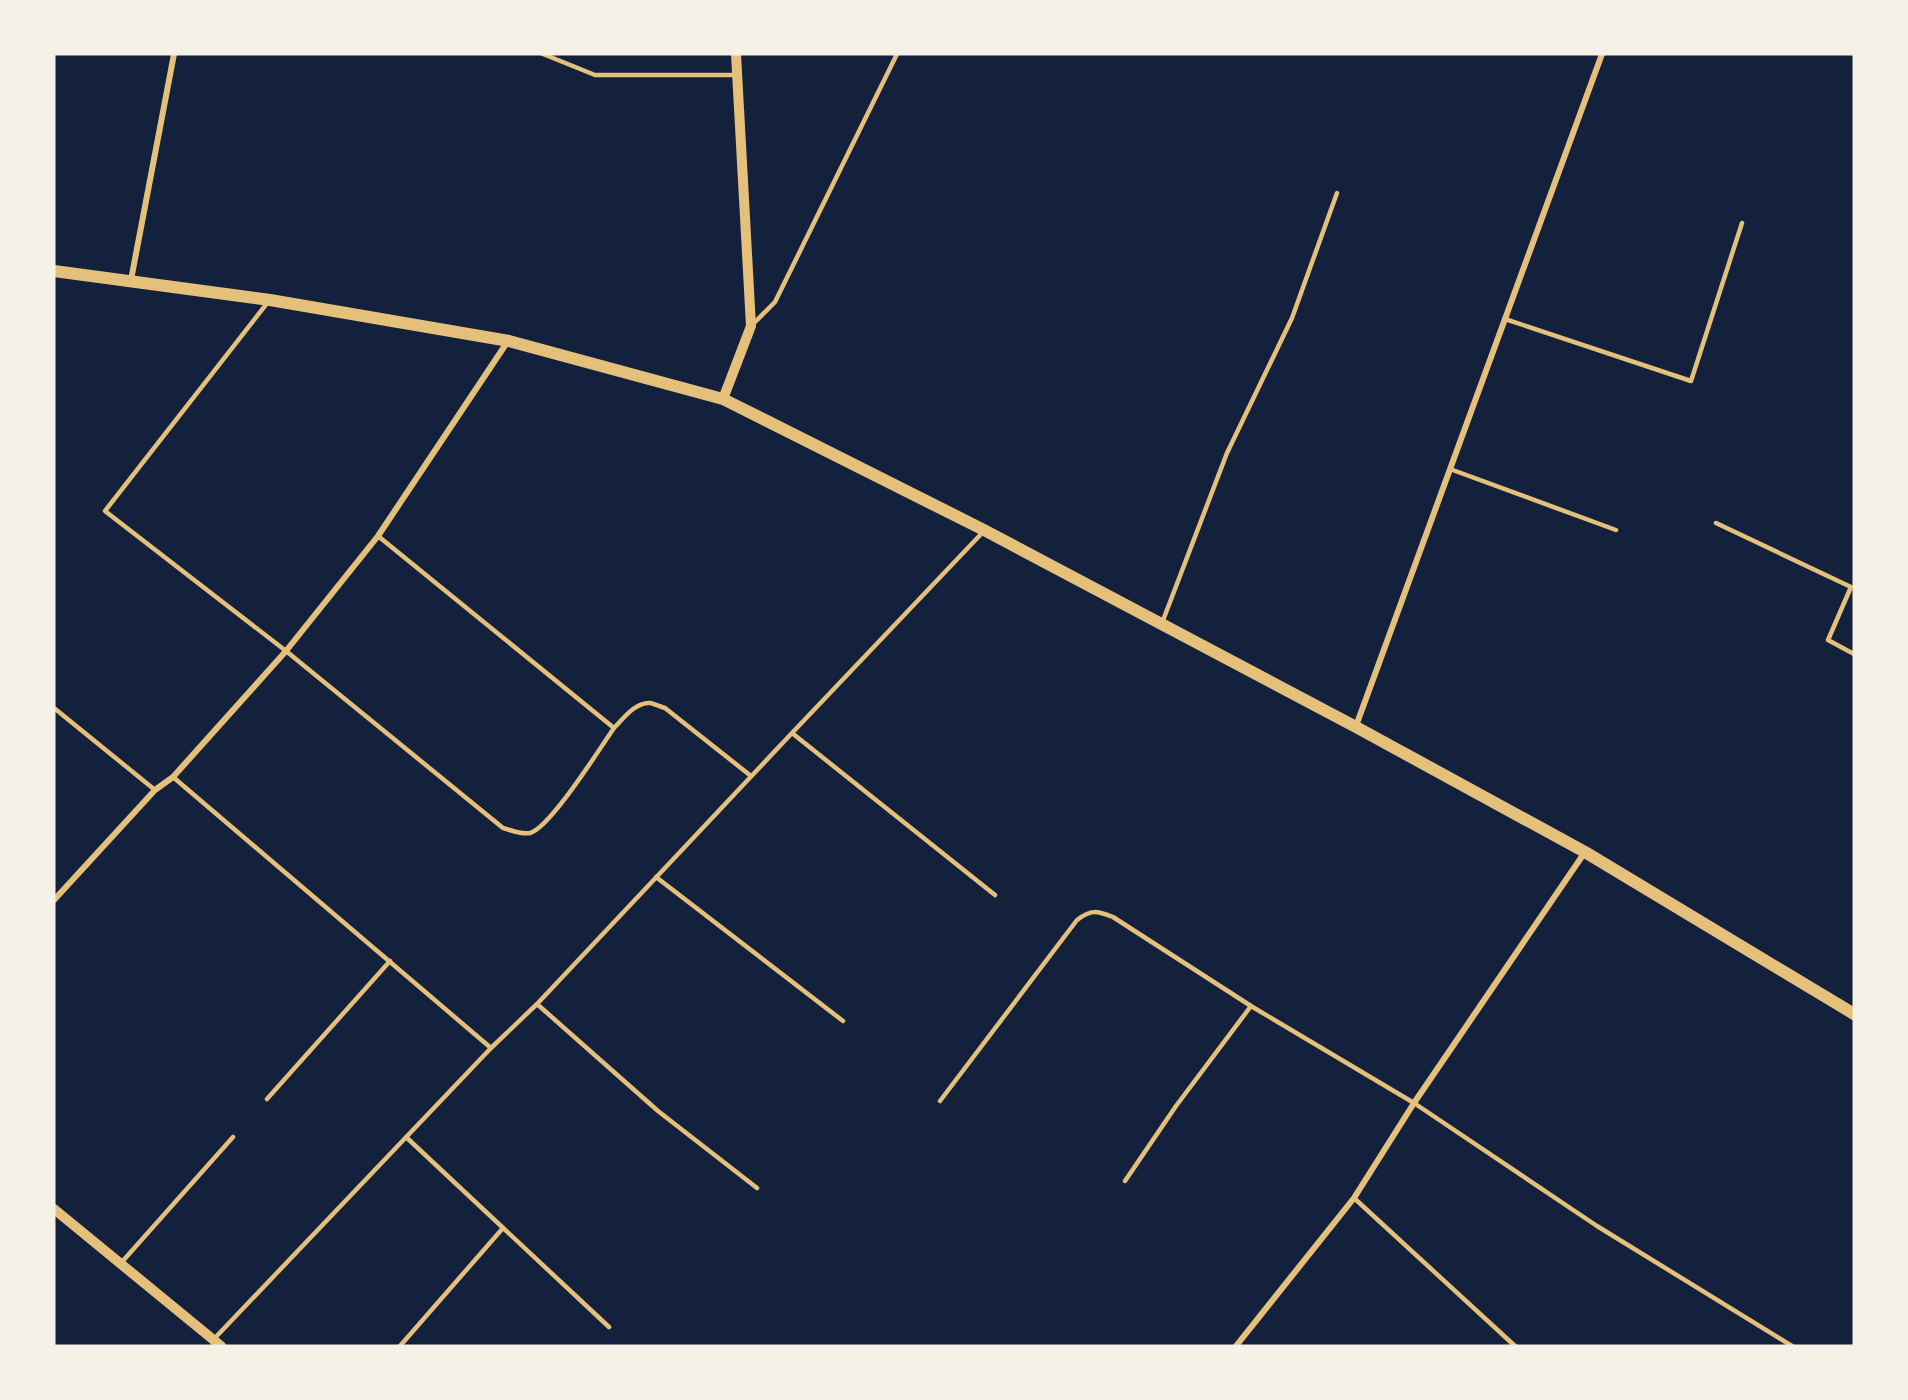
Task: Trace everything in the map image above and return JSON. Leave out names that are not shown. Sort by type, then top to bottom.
[{"type":"main road","points":[[54,271],[270,300],[509,341],[723,399],[984,530],[1356,727],[1585,852],[1854,1014]]},
{"type":"street","points":[[131,280],[174,54]]},
{"type":"street","points":[[723,399],[752,326],[736,54]]},
{"type":"street","points":[[1356,727],[1602,54]]},
{"type":"street","points":[[54,900],[155,790],[173,777],[286,651],[378,536],[509,341]]},
{"type":"street","points":[[1236,1346],[1354,1198],[1414,1103],[1585,852]]},
{"type":"street","points":[[54,1209],[217,1343]]},
{"type":"lane","points":[[543,54],[595,75],[737,75]]},
{"type":"lane","points":[[752,326],[775,302],[897,54]]},
{"type":"lane","points":[[1162,623],[1227,453],[1292,318],[1337,193]]},
{"type":"lane","points":[[1505,319],[1691,381],[1742,223]]},
{"type":"lane","points":[[270,300],[105,511],[286,651],[503,828],[531,833],[540,827],[553,815],[614,728],[638,706],[649,703],[665,708],[751,776]]},
{"type":"lane","points":[[1450,469],[1616,531]]},
{"type":"lane","points":[[1716,523],[1851,587],[1828,640],[1854,654]]},
{"type":"lane","points":[[217,1343],[406,1137],[491,1048],[537,1004],[984,530]]},
{"type":"lane","points":[[378,536],[614,728]]},
{"type":"lane","points":[[54,708],[155,790]]},
{"type":"lane","points":[[792,733],[995,895]]},
{"type":"lane","points":[[173,777],[491,1048]]},
{"type":"lane","points":[[656,877],[843,1021]]},
{"type":"lane","points":[[940,1101],[1077,920],[1086,912],[1098,912],[1113,917],[1251,1006],[1414,1103],[1597,1227],[1792,1346]]},
{"type":"lane","points":[[267,1099],[390,961]]},
{"type":"lane","points":[[537,1004],[658,1111],[757,1188]]},
{"type":"lane","points":[[1125,1181],[1176,1106],[1251,1006]]},
{"type":"lane","points":[[120,1264],[233,1137]]},
{"type":"lane","points":[[406,1137],[609,1328]]},
{"type":"lane","points":[[1354,1198],[1515,1346]]},
{"type":"lane","points":[[400,1346],[503,1227]]}]
